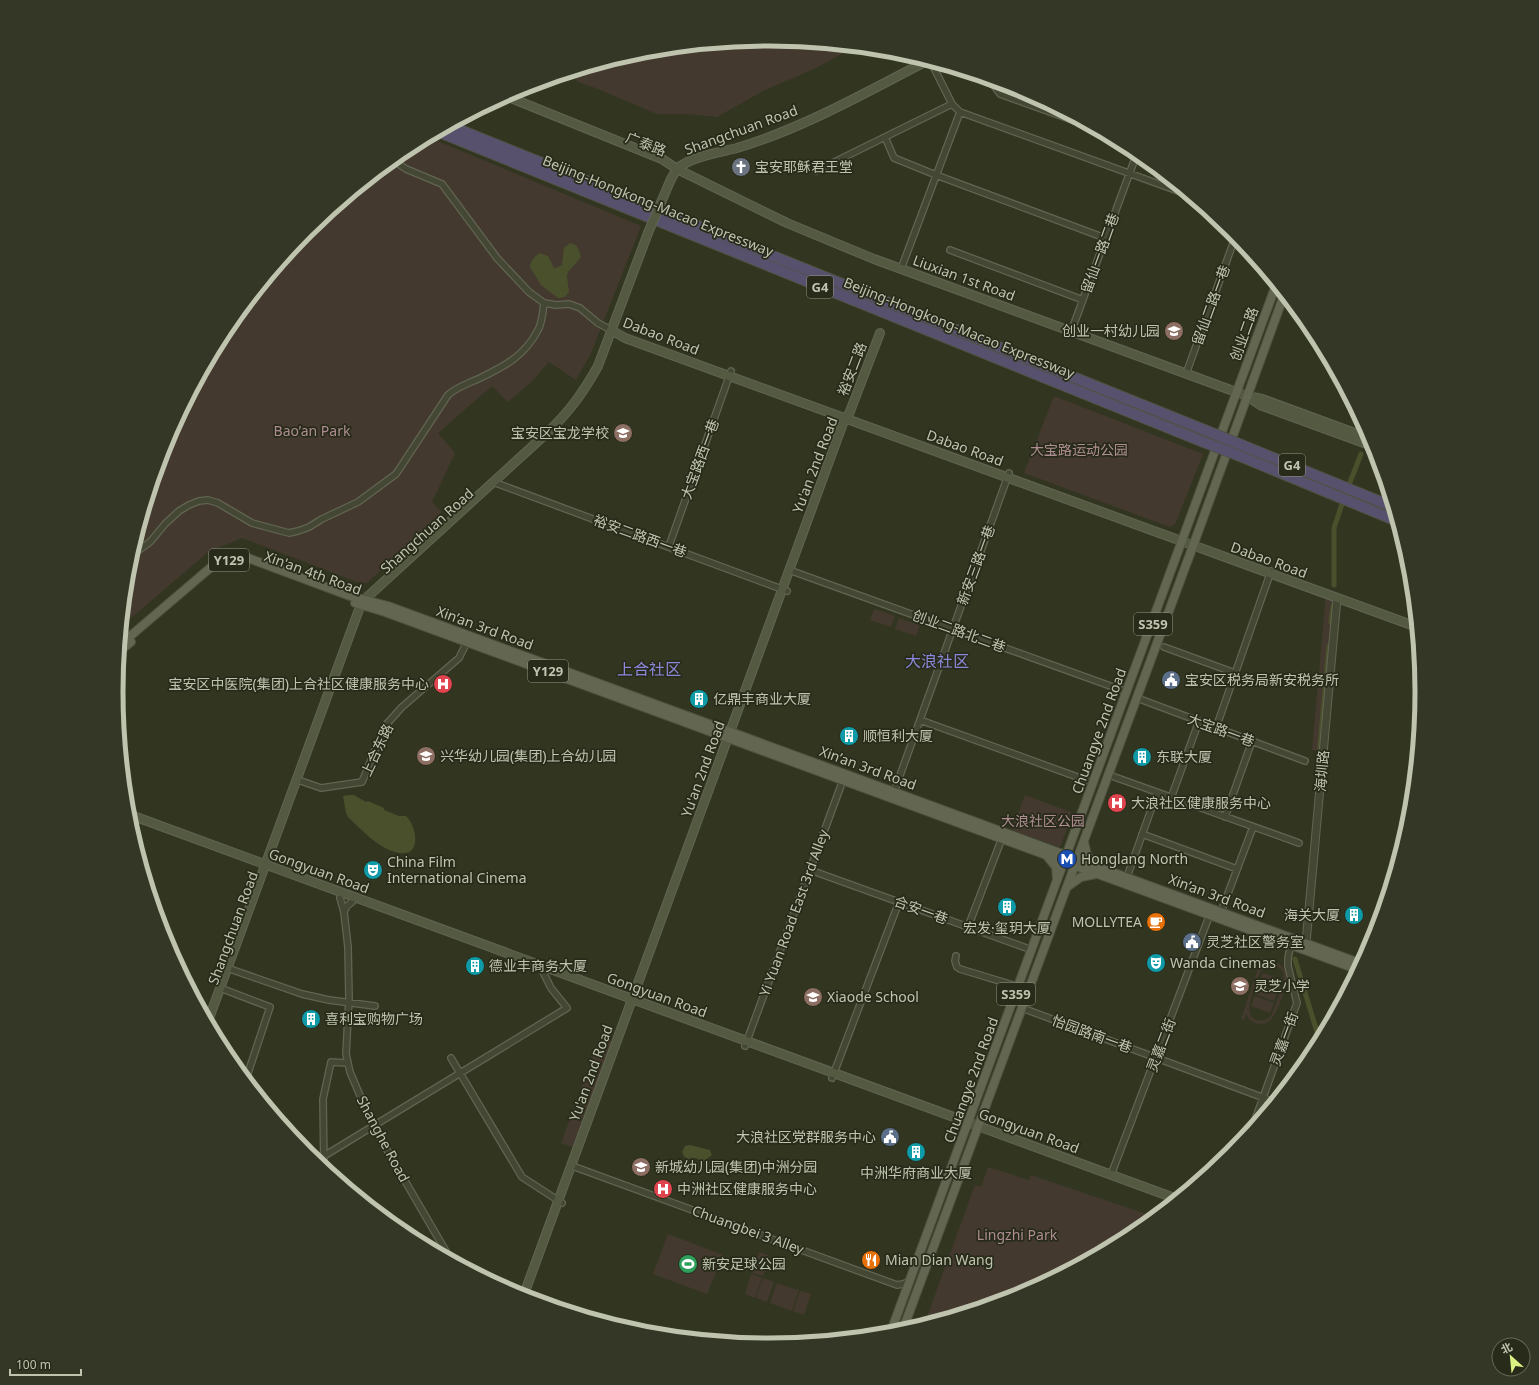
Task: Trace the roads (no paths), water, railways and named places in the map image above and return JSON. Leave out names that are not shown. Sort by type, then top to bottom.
[{"type":"highway","name":"Beijing-Hongkong-Macao Expressway","points":[[455,128],[1388,505]]},
{"type":"highway","name":"Beijing-Hongkong-Macao Expressway","points":[[444,134],[1392,519]]},
{"type":"main road","name":"Shangchuan Road","points":[[210,1016],[230,969],[364,603],[496,483],[571,409],[589,383],[598,366],[648,233],[671,179],[677,169],[700,157],[749,144],[775,134],[823,113],[921,64]]},
{"type":"main road","name":"广泰路","points":[[513,99],[662,159],[677,169]]},
{"type":"main road","name":"广泰路","points":[[507,102],[660,164],[677,169]]},
{"type":"main road","name":"Liuxian 1st Road","points":[[677,169],[787,223],[828,241],[1186,374],[1247,396],[1262,399],[1363,436]]},
{"type":"main road","name":"创业二路","points":[[1237,392],[1274,289]]},
{"type":"main road","name":"创业二路","points":[[1247,396],[1282,299]]},
{"type":"main road","name":"Dabao Road","points":[[611,330],[625,338],[731,373],[1412,625]]},
{"type":"main road","name":"裕安二路","points":[[848,417],[880,333]]},
{"type":"main road","name":"Chuangye 2nd Road","points":[[911,1280],[1237,392]]},
{"type":"main road","name":"Liuxian 1st Road","points":[[1247,396],[1260,405],[1366,444]]},
{"type":"main road","name":"Chuangye 2nd Road","points":[[905,1325],[1194,544],[1247,396]]},
{"type":"main road","name":"Yu'an 2nd Road","points":[[525,1291],[560,1202],[848,417]]},
{"type":"main road","name":"Xin'an 4th Road","points":[[125,640],[223,557],[234,554],[350,596],[364,603]]},
{"type":"main road","name":"Xin'an 4th Road","points":[[124,647],[230,560],[239,560],[364,603]]},
{"type":"main road","name":"Dabao Road","points":[[1270,572],[1411,620]]},
{"type":"main road","name":"Xin’an 3rd Road","points":[[364,603],[465,645],[894,792],[1048,852]]},
{"type":"main road","name":"Xin’an 3rd Road","points":[[364,603],[388,606],[731,735],[843,780],[1002,838],[1099,870],[1210,914],[1354,968]]},
{"type":"main road","name":"Gongyuan Road","points":[[135,817],[340,898],[633,1003]]},
{"type":"main road","name":"Gongyuan Road","points":[[136,822],[266,868],[968,1125],[1168,1201]]},
{"type":"main road","points":[[1057,884],[1056,867],[1050,859],[1048,852],[1066,845],[1074,837]]},
{"type":"main road","points":[[1067,887],[1081,876],[1099,870],[1087,855],[1084,840]]},
{"type":"main road","name":"Xin’an 3rd Road","points":[[1099,870],[1127,877],[1357,962]]},
{"type":"main road","name":"Shangchuan Road","points":[[213,1021],[222,989]]},
{"type":"main road","name":"Yu'an 2nd Road","points":[[529,1293],[560,1202],[576,1168],[633,1003]]},
{"type":"main road","name":"Gongyuan Road","points":[[977,1129],[1173,1197]]},
{"type":"main road","name":"S359","points":[[893,1327],[911,1280]]},
{"type":"street","points":[[934,67],[952,104],[960,112],[1176,191]]},
{"type":"street","points":[[995,87],[1000,94],[1060,115]]},
{"type":"street","points":[[816,171],[952,104]]},
{"type":"street","points":[[901,269],[960,112]]},
{"type":"street","points":[[885,137],[894,158],[1105,238]]},
{"type":"street","name":"留仙一路二巷","points":[[1071,332],[1134,159]]},
{"type":"street","points":[[398,164],[406,169],[442,184],[497,258],[520,284],[544,303],[556,305],[564,304],[580,308],[598,323],[611,330]]},
{"type":"street","name":"留仙二路一巷","points":[[1186,374],[1234,242]]},
{"type":"street","points":[[950,250],[1083,300]]},
{"type":"street","points":[[139,550],[150,542],[165,524],[179,511],[199,501],[208,500],[218,503],[252,523],[288,533],[309,527],[322,519],[358,502],[396,474],[448,394],[455,388],[504,367],[521,353],[539,330],[544,303]]},
{"type":"street","name":"大宝路西一巷","points":[[669,546],[731,373]]},
{"type":"street","name":"新安三路一巷","points":[[894,792],[1008,475]]},
{"type":"street","name":"裕安二路西一巷","points":[[496,483],[785,590]]},
{"type":"street","name":"创业二路北二巷","points":[[792,571],[1127,692]]},
{"type":"street","points":[[1216,728],[1270,572]]},
{"type":"street","name":"海圳路","points":[[1306,943],[1337,598]]},
{"type":"street","name":"上合东路","points":[[298,781],[321,788],[362,782],[385,726],[402,707],[450,667],[460,656],[465,645]]},
{"type":"street","points":[[1164,647],[1235,673]]},
{"type":"street","name":"大宝路一巷","points":[[1137,698],[1305,760]]},
{"type":"street","points":[[920,720],[1094,783]]},
{"type":"street","points":[[1171,798],[1199,721]]},
{"type":"street","points":[[1225,817],[1252,741]]},
{"type":"street","points":[[1108,774],[1298,843]]},
{"type":"street","name":"Yi Yuan Road East 3rd Alley","points":[[746,1044],[843,780]]},
{"type":"street","points":[[1127,877],[1157,792]]},
{"type":"street","points":[[1221,912],[1253,827]]},
{"type":"street","points":[[1142,834],[1237,869]]},
{"type":"street","points":[[968,927],[1002,838]]},
{"type":"street","name":"合安一巷","points":[[810,870],[1032,950]]},
{"type":"street","name":"Shanghe Road","points":[[340,898],[344,912],[348,947],[346,1054],[354,1084],[373,1126],[446,1252]]},
{"type":"street","points":[[344,912],[347,906],[352,902]]},
{"type":"street","points":[[833,1076],[899,902]]},
{"type":"street","name":"灵嘉二街","points":[[1111,1175],[1210,914]]},
{"type":"street","name":"灵嘉一街","points":[[1255,1120],[1297,1003],[1288,966],[1291,944]]},
{"type":"street","points":[[956,956],[956,965],[960,969],[1018,987]]},
{"type":"street","points":[[230,969],[302,994],[375,1006]]},
{"type":"street","points":[[324,1156],[567,1008],[551,988],[543,972]]},
{"type":"street","points":[[222,989],[270,1007],[248,1074]]},
{"type":"street","name":"怡园路南一巷","points":[[1022,1008],[1271,1100]]},
{"type":"street","points":[[451,1058],[522,1176],[560,1202]]},
{"type":"street","points":[[324,1161],[323,1099],[331,1062],[348,1063]]},
{"type":"street","name":"Chuangbei 3 Alley","points":[[576,1168],[897,1285]]},
{"type":"street","points":[[904,1298],[897,1285],[911,1280]]},
{"type":"waterway","points":[[1347,490],[1361,454]]},
{"type":"waterway","points":[[1334,585],[1334,528],[1344,498]]},
{"type":"waterway","points":[[1331,622],[1333,606]]},
{"type":"waterway","points":[[1319,756],[1329,646]]},
{"type":"waterway","points":[[1295,959],[1318,1034]]},
{"type":"place","name":"宝安耶稣君王堂","points":[[741,167]]},
{"type":"place","name":"创业一村幼儿园","points":[[1174,331]]},
{"type":"place","name":"宝安区宝龙学校","points":[[623,433]]},
{"type":"place","name":"宝安区税务局新安税务所","points":[[1171,680]]},
{"type":"place","name":"宝安区中医院(集团)上合社区健康服务中心","points":[[443,684]]},
{"type":"place","name":"亿鼎丰商业大厦","points":[[699,699]]},
{"type":"place","name":"顺恒利大厦","points":[[849,736]]},
{"type":"place","name":"兴华幼儿园(集团)上合幼儿园","points":[[426,756]]},
{"type":"place","name":"东联大厦","points":[[1142,757]]},
{"type":"place","name":"大浪社区健康服务中心","points":[[1117,803]]},
{"type":"place","name":"Honglang North","points":[[1067,859]]},
{"type":"place","name":"China Film International Cinema","points":[[373,870]]},
{"type":"place","name":"宏发·玺玥大厦","points":[[1007,907]]},
{"type":"place","name":"海关大厦","points":[[1354,915]]},
{"type":"place","name":"MOLLYTEA","points":[[1156,922]]},
{"type":"place","name":"灵芝社区警务室","points":[[1192,942]]},
{"type":"place","name":"Wanda Cinemas","points":[[1156,963]]},
{"type":"place","name":"德业丰商务大厦","points":[[475,966]]},
{"type":"place","name":"灵芝小学","points":[[1240,986]]},
{"type":"place","name":"Xiaode School","points":[[813,997]]},
{"type":"place","name":"喜利宝购物广场","points":[[311,1019]]},
{"type":"place","name":"大浪社区党群服务中心","points":[[890,1137]]},
{"type":"place","name":"中洲华府商业大厦","points":[[916,1152]]},
{"type":"place","name":"新城幼儿园(集团)中洲分园","points":[[641,1167]]},
{"type":"place","name":"中洲社区健康服务中心","points":[[663,1189]]},
{"type":"place","name":"Mian Dian Wang","points":[[871,1260]]},
{"type":"place","name":"新安足球公园","points":[[688,1264]]},
{"type":"district","name":"大浪社区","points":[[937,661]]},
{"type":"district","name":"上合社区","points":[[649,669]]},
{"type":"park label","name":"Bao’an Park","points":[[312,431]]},
{"type":"park label","name":"大宝路运动公园","points":[[1079,450]]},
{"type":"park label","name":"大浪社区公园","points":[[1043,821]]},
{"type":"park label","name":"Lingzhi Park","points":[[1017,1235]]}]
